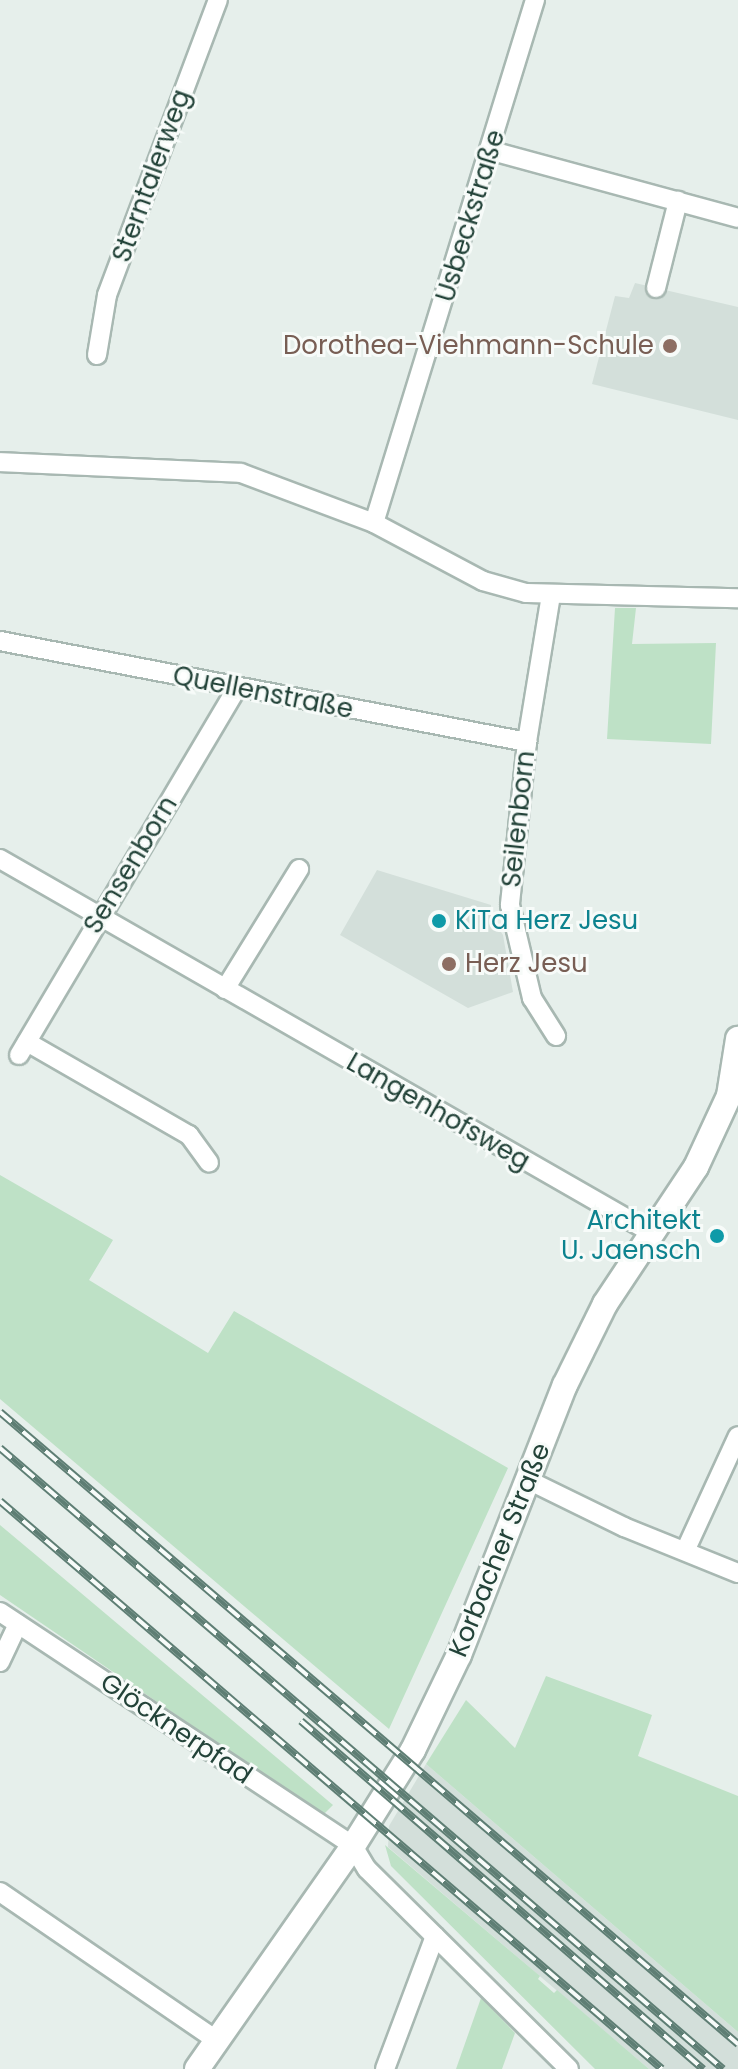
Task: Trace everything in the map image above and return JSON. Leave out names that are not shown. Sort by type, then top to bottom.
[{"type":"street","name":"Sterntalerweg","points":[[97,355],[107,295],[218,0]]},
{"type":"street","name":"Usbeckstraße","points":[[374,523],[492,151],[535,0]]},
{"type":"street","points":[[492,151],[738,218]]},
{"type":"street","points":[[656,288],[678,201]]},
{"type":"street","points":[[0,462],[241,473],[374,523],[483,581],[551,595],[738,598]]},
{"type":"street","name":"Seilenborn","points":[[551,595],[527,742],[510,905],[532,998],[556,1036]]},
{"type":"street","name":"Quellenstraße","points":[[0,641],[236,689],[527,742]]},
{"type":"street","name":"Sensenborn","points":[[209,1163],[189,1135],[23,1048],[236,689]]},
{"type":"street","name":"Langenhofsweg","points":[[0,859],[652,1233]]},
{"type":"street","points":[[225,989],[299,869]]},
{"type":"street","name":"Korbacher Straße","points":[[197,2069],[353,1846],[413,1750],[445,1685],[530,1481],[565,1385],[605,1304],[696,1167],[734,1097],[738,1039]]},
{"type":"street","points":[[686,1549],[738,1436]]},
{"type":"street","points":[[530,1481],[624,1527],[686,1549],[738,1573]]},
{"type":"street","name":"Glöcknerpfad","points":[[0,1612],[353,1846]]},
{"type":"street","points":[[0,1662],[18,1624]]},
{"type":"street","points":[[353,1846],[367,1869],[569,2069]]},
{"type":"street","points":[[0,1892],[216,2040]]},
{"type":"street","points":[[385,2069],[435,1936]]},
{"type":"shaded area","name":"Dorothea-Viehmann-Schule","points":[[635,283],[738,307],[738,420],[592,384],[615,296],[629,298]]},
{"type":"shaded area","name":"Herz Jesu","points":[[377,870],[491,905],[491,917],[503,935],[513,992],[468,1008],[340,935]]},
{"type":"shaded area","points":[[426,1764],[738,2032],[738,2069],[649,2069],[388,1847],[389,1826]]},
{"type":"green space","points":[[615,608],[636,608],[632,644],[716,643],[711,744],[607,739]]},
{"type":"green space","points":[[0,1175],[113,1240],[89,1280],[208,1353],[234,1311],[508,1468],[389,1729],[0,1399]]},
{"type":"green space","points":[[0,1525],[333,1805],[323,1815],[0,1595]]},
{"type":"green space","points":[[546,1676],[652,1715],[638,1756],[738,1796],[738,2032],[426,1764],[466,1700],[515,1748]]},
{"type":"green space","points":[[385,1845],[540,1976],[538,1979],[554,1993],[557,1990],[649,2069],[595,2069],[391,1866]]},
{"type":"green space","points":[[481,1998],[515,2033],[502,2069],[456,2069]]},
{"type":"railway","points":[[0,1412],[738,2044]]},
{"type":"railway","points":[[0,1448],[723,2069]]},
{"type":"railway","points":[[0,1501],[662,2069]]},
{"type":"railway","points":[[301,1721],[703,2069]]},
{"type":"place","name":"Dorothea-Viehmann-Schule","points":[[670,346]]},
{"type":"place","name":"KiTa Herz Jesu","points":[[439,921]]},
{"type":"place","name":"Herz Jesu","points":[[449,964]]},
{"type":"place","name":"Architekt U. Jaensch","points":[[717,1236]]}]
